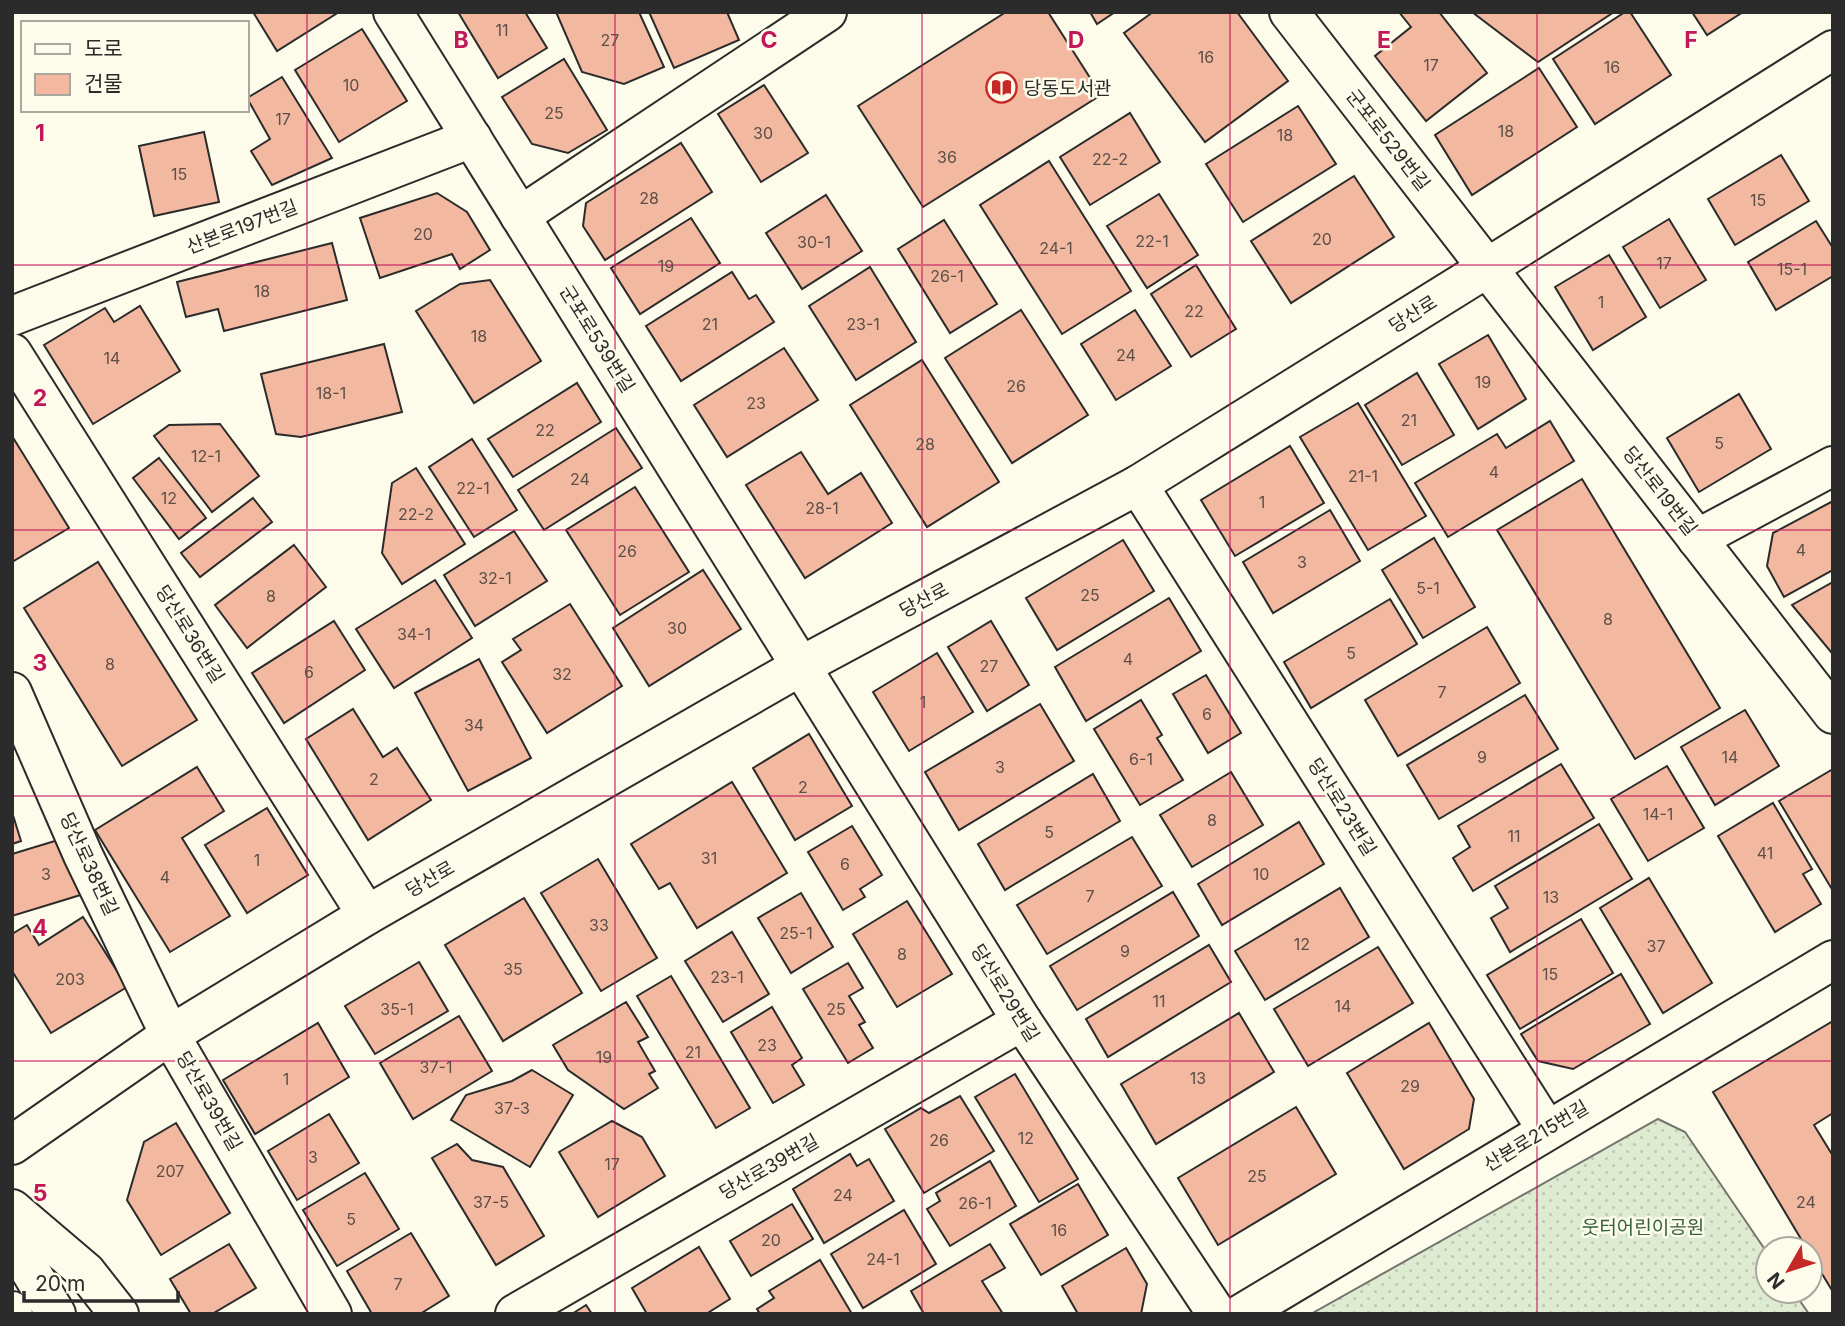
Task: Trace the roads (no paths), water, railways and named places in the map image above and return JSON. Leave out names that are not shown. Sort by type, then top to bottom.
[{"type":"street","name":"군포로539번길","points":[[393,12],[801,666]]},
{"type":"street","points":[[520,216],[827,12]]},
{"type":"street","name":"군포로529번길","points":[[1289,12],[1487,268]]},
{"type":"street","name":"당산로","points":[[12,1145],[170,1035],[367,915],[801,666],[1138,485],[1833,50]]},
{"type":"street","name":"산본로197번길","points":[[12,316],[472,138]]},
{"type":"street","name":"당산로19번길","points":[[1487,268],[1833,714]]},
{"type":"street","name":"당산로36번길","points":[[12,353],[367,915]]},
{"type":"street","points":[[1697,539],[1833,466]]},
{"type":"street","name":"당산로23번길","points":[[1138,485],[1547,1130]]},
{"type":"street","name":"당산로29번길","points":[[801,666],[1023,1021],[1217,1314]]},
{"type":"street","name":"당산로38번길","points":[[12,692],[83,855],[170,1035]]},
{"type":"street","name":"산본로215번길","points":[[1241,1314],[1833,960]]},
{"type":"street","name":"당산로39번길","points":[[515,1314],[1023,1021]]},
{"type":"street","name":"당산로39번길","points":[[170,1035],[332,1314]]},
{"type":"street","points":[[12,1209],[86,1272],[118,1314]]},
{"type":"street","points":[[12,1240],[57,1314]]},
{"type":"place","name":"당동도서관","points":[[1001,88]]},
{"type":"park label","name":"웃터어린이공원","points":[[1643,1227]]}]
